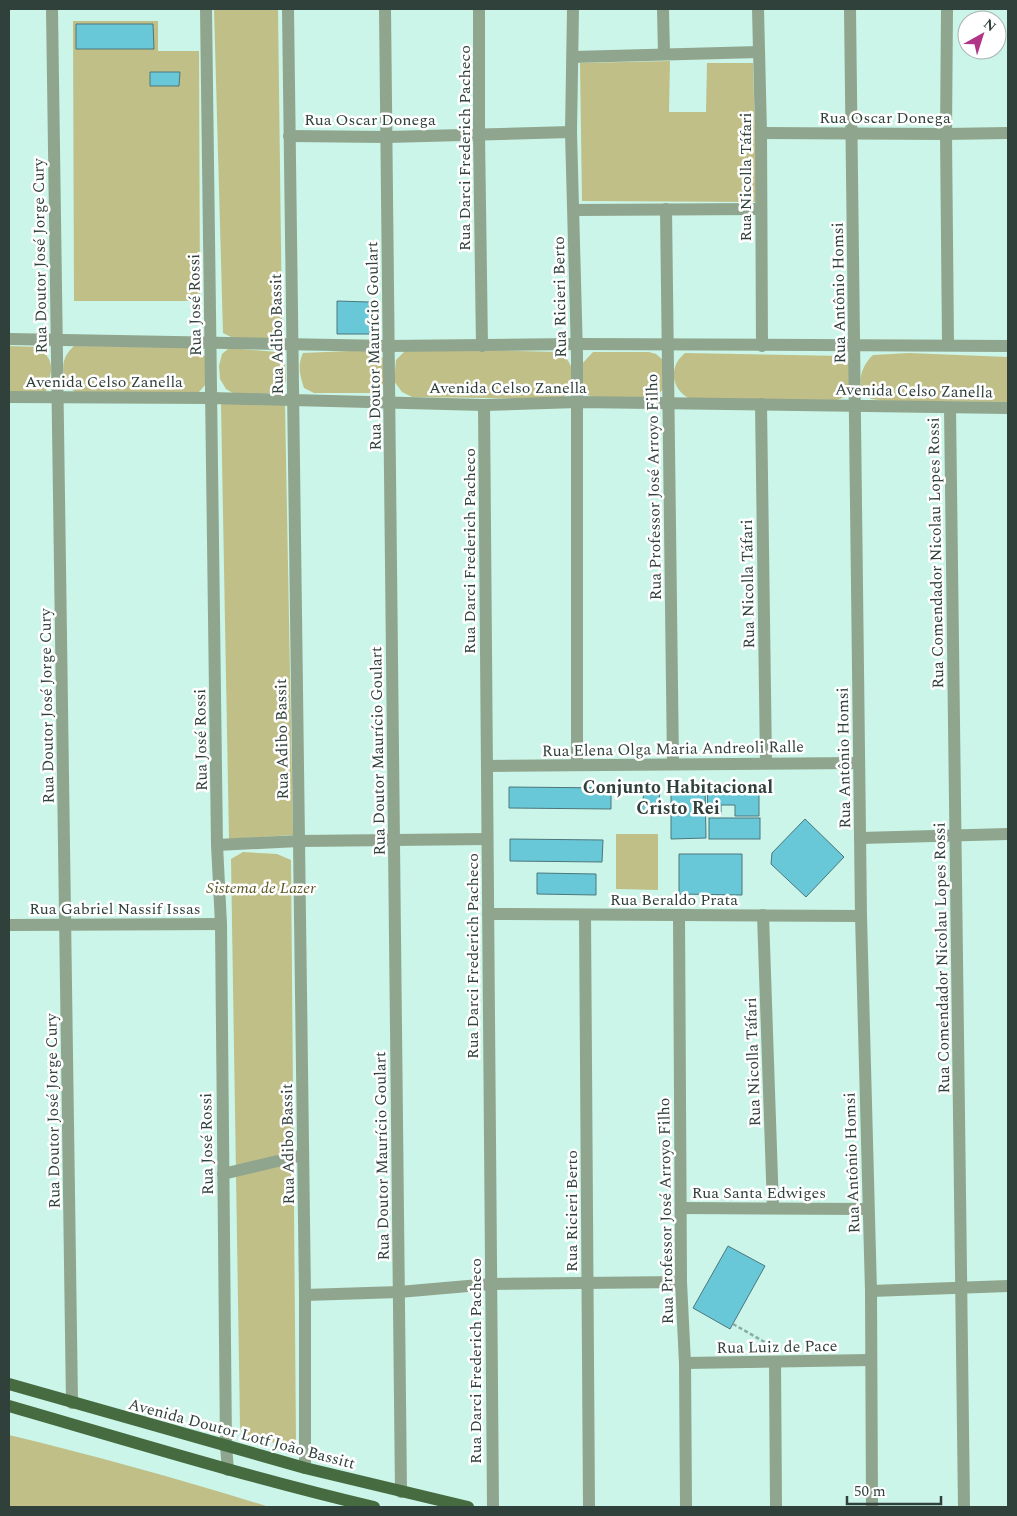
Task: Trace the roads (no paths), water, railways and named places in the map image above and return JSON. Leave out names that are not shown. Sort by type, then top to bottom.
[{"type":"main road","name":"Avenida Doutor Lotf João Bassitt","points":[[9,1384],[305,1468],[468,1507]]},
{"type":"main road","points":[[9,1406],[228,1470],[312,1493],[374,1507]]},
{"type":"street","name":"Rua Doutor José Jorge Cury","points":[[52,9],[72,1403]]},
{"type":"street","name":"Rua José Rossi","points":[[206,9],[226,1446],[228,1470]]},
{"type":"street","name":"Rua Adibo Bassit","points":[[288,9],[305,1295],[305,1468]]},
{"type":"street","name":"Rua Doutor Maurício Goulart","points":[[385,9],[401,1492]]},
{"type":"street","name":"Rua Darci Frederich Pacheco","points":[[479,9],[482,346]]},
{"type":"street","name":"Rua Ricieri Berto","points":[[573,9],[571,132],[577,344],[577,765]]},
{"type":"street","points":[[663,9],[664,54]]},
{"type":"street","name":"Rua Nicolla Táfari","points":[[758,9],[761,133],[762,346]]},
{"type":"street","name":"Rua Antônio Homsi","points":[[850,9],[861,916],[871,1291],[872,1507]]},
{"type":"street","points":[[947,9],[948,345]]},
{"type":"street","points":[[573,57],[759,52]]},
{"type":"street","name":"Rua Oscar Donega","points":[[289,136],[387,137],[571,132]]},
{"type":"street","name":"Rua Oscar Donega","points":[[761,133],[1008,133]]},
{"type":"street","points":[[574,210],[761,209]]},
{"type":"street","name":"Rua Professor José Arroyo Filho","points":[[666,210],[673,764]]},
{"type":"street","points":[[9,339],[389,346],[577,344],[855,347],[1008,346]]},
{"type":"street","name":"Avenida Celso Zanella","points":[[9,397],[211,398],[484,405],[577,402],[1008,408]]},
{"type":"street","name":"Rua Nicolla Táfari","points":[[761,404],[766,763]]},
{"type":"street","name":"Rua Darci Frederich Pacheco","points":[[484,405],[493,1507]]},
{"type":"street","name":"Rua Comendador Nicolau Lopes Rossi","points":[[950,408],[964,1507]]},
{"type":"street","name":"Rua Elena Olga Maria Andreoli Ralle","points":[[487,766],[859,762]]},
{"type":"street","points":[[860,838],[1008,834]]},
{"type":"street","points":[[217,845],[299,841],[487,839]]},
{"type":"street","name":"Rua Beraldo Prata","points":[[488,914],[861,916]]},
{"type":"street","name":"Rua Ricieri Berto","points":[[586,914],[590,1507]]},
{"type":"street","name":"Rua Professor José Arroyo Filho","points":[[679,915],[681,1282],[685,1363],[686,1507]]},
{"type":"street","name":"Rua Nicolla Táfari","points":[[763,915],[773,1208]]},
{"type":"street","name":"Rua Gabriel Nassif Issas","points":[[9,925],[220,924]]},
{"type":"street","points":[[223,1174],[303,1155]]},
{"type":"street","name":"Rua Santa Edwiges","points":[[681,1208],[868,1209]]},
{"type":"street","points":[[305,1295],[399,1292],[491,1284],[681,1282]]},
{"type":"street","points":[[871,1291],[1008,1286]]},
{"type":"street","name":"Rua Luiz de Pace","points":[[685,1363],[870,1360]]},
{"type":"street","points":[[775,1362],[776,1507]]},
{"type":"district","name":"Conjunto Habitacional Cristo Rei","points":[[678,798]]},
{"type":"park label","name":"Sistema de Lazer","points":[[261,887]]}]
